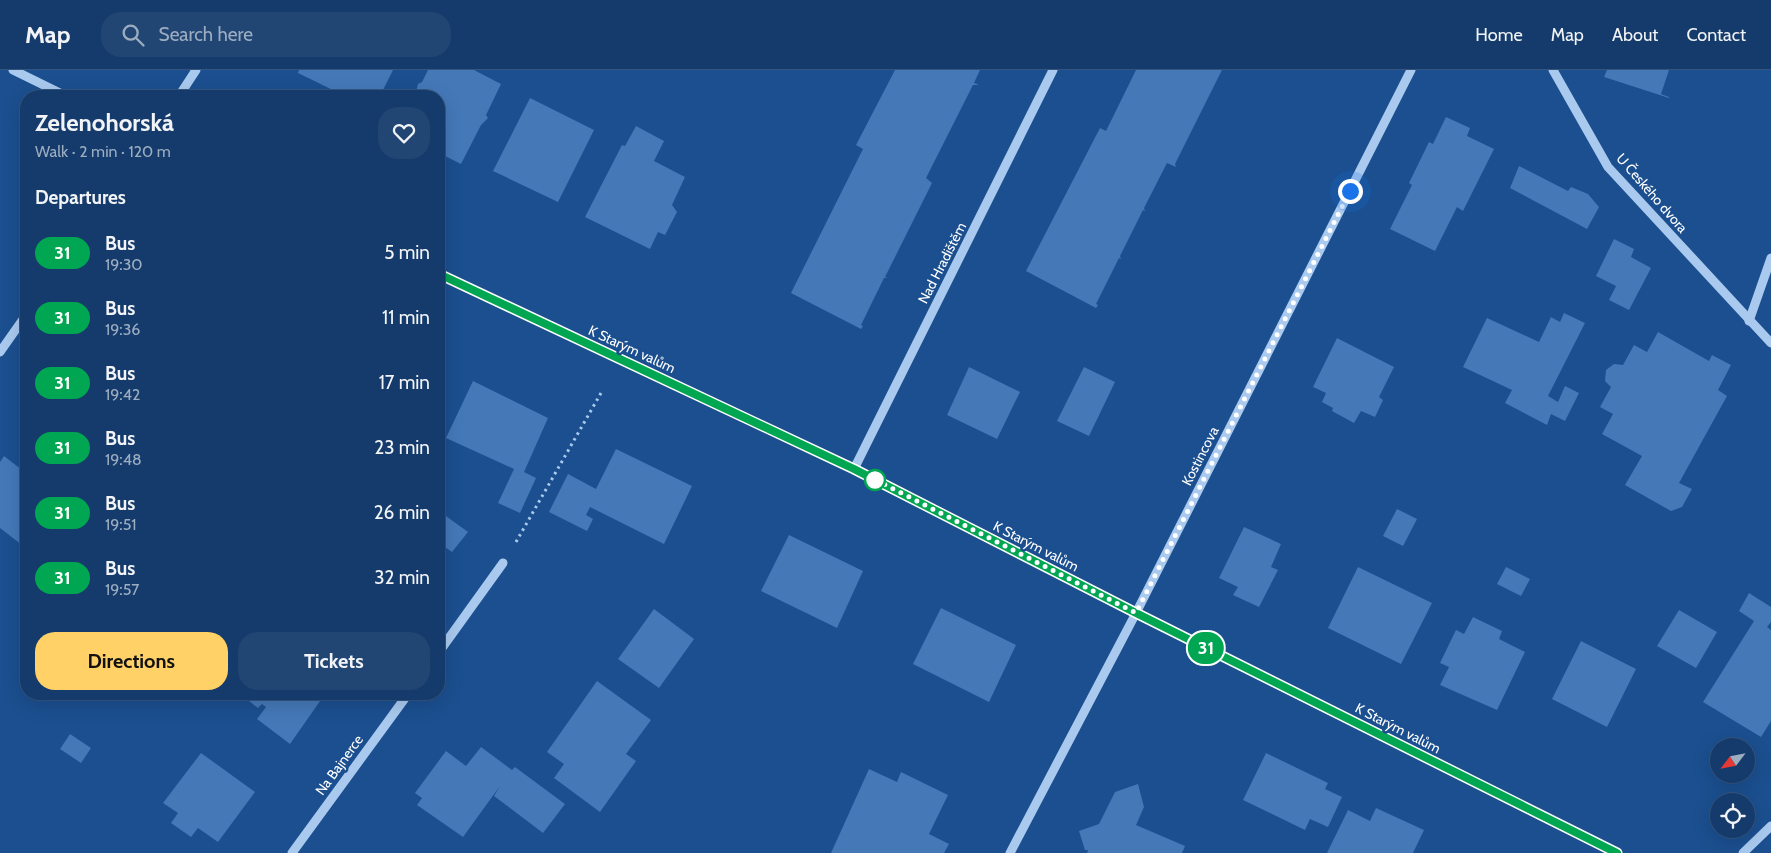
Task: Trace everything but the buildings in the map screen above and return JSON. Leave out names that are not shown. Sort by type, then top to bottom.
[{"type":"street","points":[[13,70],[54,90]]},
{"type":"street","points":[[183,90],[196,70]]},
{"type":"street","name":"Nad Hradištěm","points":[[854,469],[1054,70]]},
{"type":"street","name":"Kostincova","points":[[1010,853],[1136,613],[1411,70]]},
{"type":"street","name":"U Českého dvora","points":[[1553,70],[1608,167],[1749,321],[1771,342]]},
{"type":"street","points":[[1749,321],[1771,258]]},
{"type":"street","name":"K Starým valům","points":[[445,277],[854,469],[1136,613],[1617,853]]},
{"type":"street","points":[[0,352],[20,324]]},
{"type":"street","points":[[445,644],[503,563]]},
{"type":"street","name":"Na Bajnerce","points":[[292,853],[404,700]]},
{"type":"street","points":[[1743,853],[1771,826]]},
{"type":"path","points":[[503,563],[538,508],[601,393]]},
{"type":"bus line","name":"31","points":[[445,277],[854,469],[1136,613],[1617,853]]},
{"type":"route","points":[[875,480],[872,478],[1136,613],[1350,191]]}]
